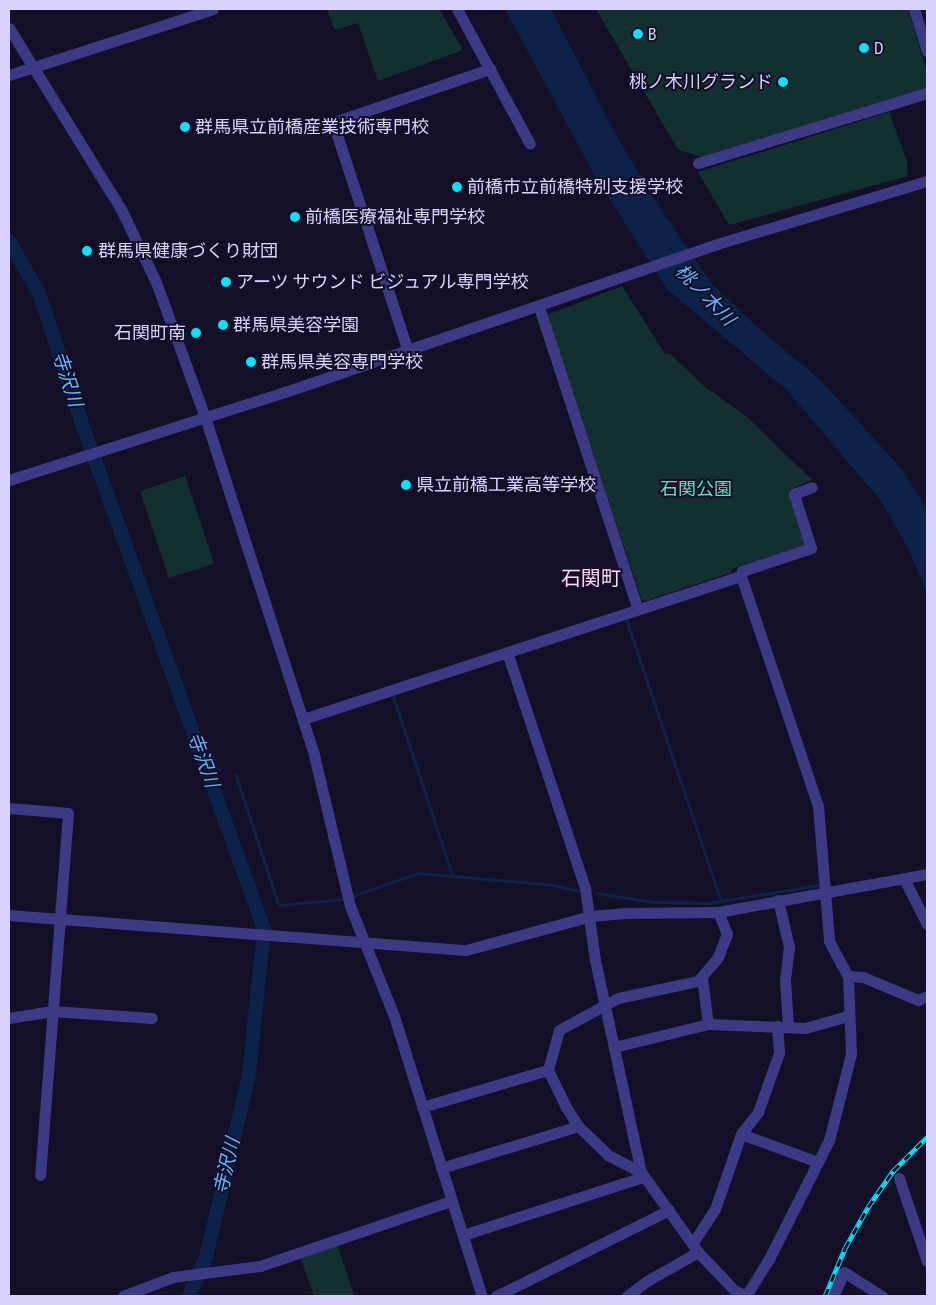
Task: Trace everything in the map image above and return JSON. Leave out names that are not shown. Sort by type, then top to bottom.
[{"type":"street","points":[[9,76],[213,9]]},
{"type":"street","points":[[457,9],[530,144]]},
{"type":"street","points":[[914,9],[924,29],[927,51]]},
{"type":"street","points":[[9,28],[121,209],[139,244],[204,417],[303,720],[362,944],[394,1016],[482,1296]]},
{"type":"street","points":[[408,351],[336,132],[337,121],[490,69]]},
{"type":"street","points":[[698,163],[927,94]]},
{"type":"street","points":[[9,480],[408,351],[710,247],[927,181]]},
{"type":"street","points":[[539,307],[638,609]]},
{"type":"street","points":[[556,360],[568,356]]},
{"type":"street","points":[[718,912],[727,934],[718,957],[702,978],[604,1003],[559,1030],[548,1070],[578,1126],[608,1155],[642,1175],[695,1248],[734,1290],[746,1296],[770,1257],[829,1140],[851,1054],[848,1016],[848,976],[829,941],[818,806],[741,576],[742,571],[811,548],[794,494],[812,487]]},
{"type":"street","points":[[303,720],[741,576]]},
{"type":"street","points":[[508,652],[585,888],[591,916],[595,960],[642,1175]]},
{"type":"street","points":[[9,808],[68,814],[40,1175]]},
{"type":"street","points":[[9,915],[280,935],[362,944],[466,950],[591,916],[627,913],[718,912],[927,874]]},
{"type":"street","points":[[904,879],[927,924]]},
{"type":"street","points":[[627,1296],[695,1248],[715,1209],[741,1134],[758,1112],[780,1053],[784,980],[789,947],[778,900]]},
{"type":"street","points":[[848,976],[863,977],[918,1000],[927,996]]},
{"type":"street","points":[[702,978],[708,1024]]},
{"type":"street","points":[[9,1018],[52,1011],[152,1018]]},
{"type":"street","points":[[614,1047],[708,1024],[805,1028],[848,1016]]},
{"type":"street","points":[[422,1107],[548,1070]]},
{"type":"street","points":[[441,1168],[578,1126]]},
{"type":"street","points":[[741,1134],[818,1162]]},
{"type":"street","points":[[462,1235],[642,1175]]},
{"type":"street","points":[[899,1178],[927,1260]]},
{"type":"street","points":[[123,1296],[156,1282],[184,1276],[260,1266],[451,1201]]},
{"type":"street","points":[[496,1296],[669,1210]]},
{"type":"street","points":[[833,1296],[844,1272],[882,1296]]},
{"type":"green space","points":[[327,9],[439,9],[463,50],[378,81],[358,23],[335,30]]},
{"type":"green space","name":"桃ノ木川グランド","points":[[596,9],[908,9],[927,72],[927,91],[707,158],[678,150]]},
{"type":"green space","points":[[889,112],[907,161],[908,176],[729,225],[698,172]]},
{"type":"green space","name":"石関公園","points":[[622,286],[665,354],[669,353],[704,386],[746,416],[812,480],[789,490],[806,542],[804,546],[733,568],[730,573],[645,601],[642,600],[547,315]]},
{"type":"green space","points":[[185,476],[214,564],[169,578],[140,491]]},
{"type":"green space","points":[[337,1245],[354,1295],[314,1296],[300,1256]]},
{"type":"water","name":"桃ノ木川","points":[[505,9],[551,9],[617,137],[656,202],[712,284],[756,326],[820,380],[900,467],[927,509],[927,593],[908,548],[881,501],[787,390],[667,289],[595,176]]},
{"type":"waterway","name":"寺沢川","points":[[9,241],[39,293],[83,427],[264,929],[249,1075],[206,1257],[189,1296]]},
{"type":"waterway","points":[[626,618],[721,901]]},
{"type":"waterway","points":[[393,695],[453,876]]},
{"type":"waterway","points":[[204,762],[220,769]]},
{"type":"waterway","points":[[236,775],[279,905],[345,899]]},
{"type":"waterway","points":[[350,897],[418,873],[554,885],[578,891]]},
{"type":"waterway","points":[[597,893],[654,902],[709,903],[819,885]]},
{"type":"railway","points":[[825,1296],[845,1248],[868,1207],[893,1171],[927,1137]]},
{"type":"place","name":"B","points":[[638,34]]},
{"type":"place","name":"D","points":[[864,48]]},
{"type":"place","name":"桃ノ木川グランド","points":[[783,82]]},
{"type":"place","name":"群馬県立前橋産業技術専門校","points":[[185,127]]},
{"type":"place","name":"前橋市立前橋特別支援学校","points":[[457,187]]},
{"type":"place","name":"前橋医療福祉専門学校","points":[[295,217]]},
{"type":"place","name":"群馬県健康づくり財団","points":[[87,251]]},
{"type":"place","name":"アーツ サウンド ビジュアル専門学校","points":[[226,282]]},
{"type":"place","name":"群馬県美容学園","points":[[223,325]]},
{"type":"place","name":"石関町南","points":[[196,333]]},
{"type":"place","name":"群馬県美容専門学校","points":[[251,362]]},
{"type":"place","name":"県立前橋工業高等学校","points":[[406,485]]},
{"type":"district","name":"石関町","points":[[591,578]]}]
